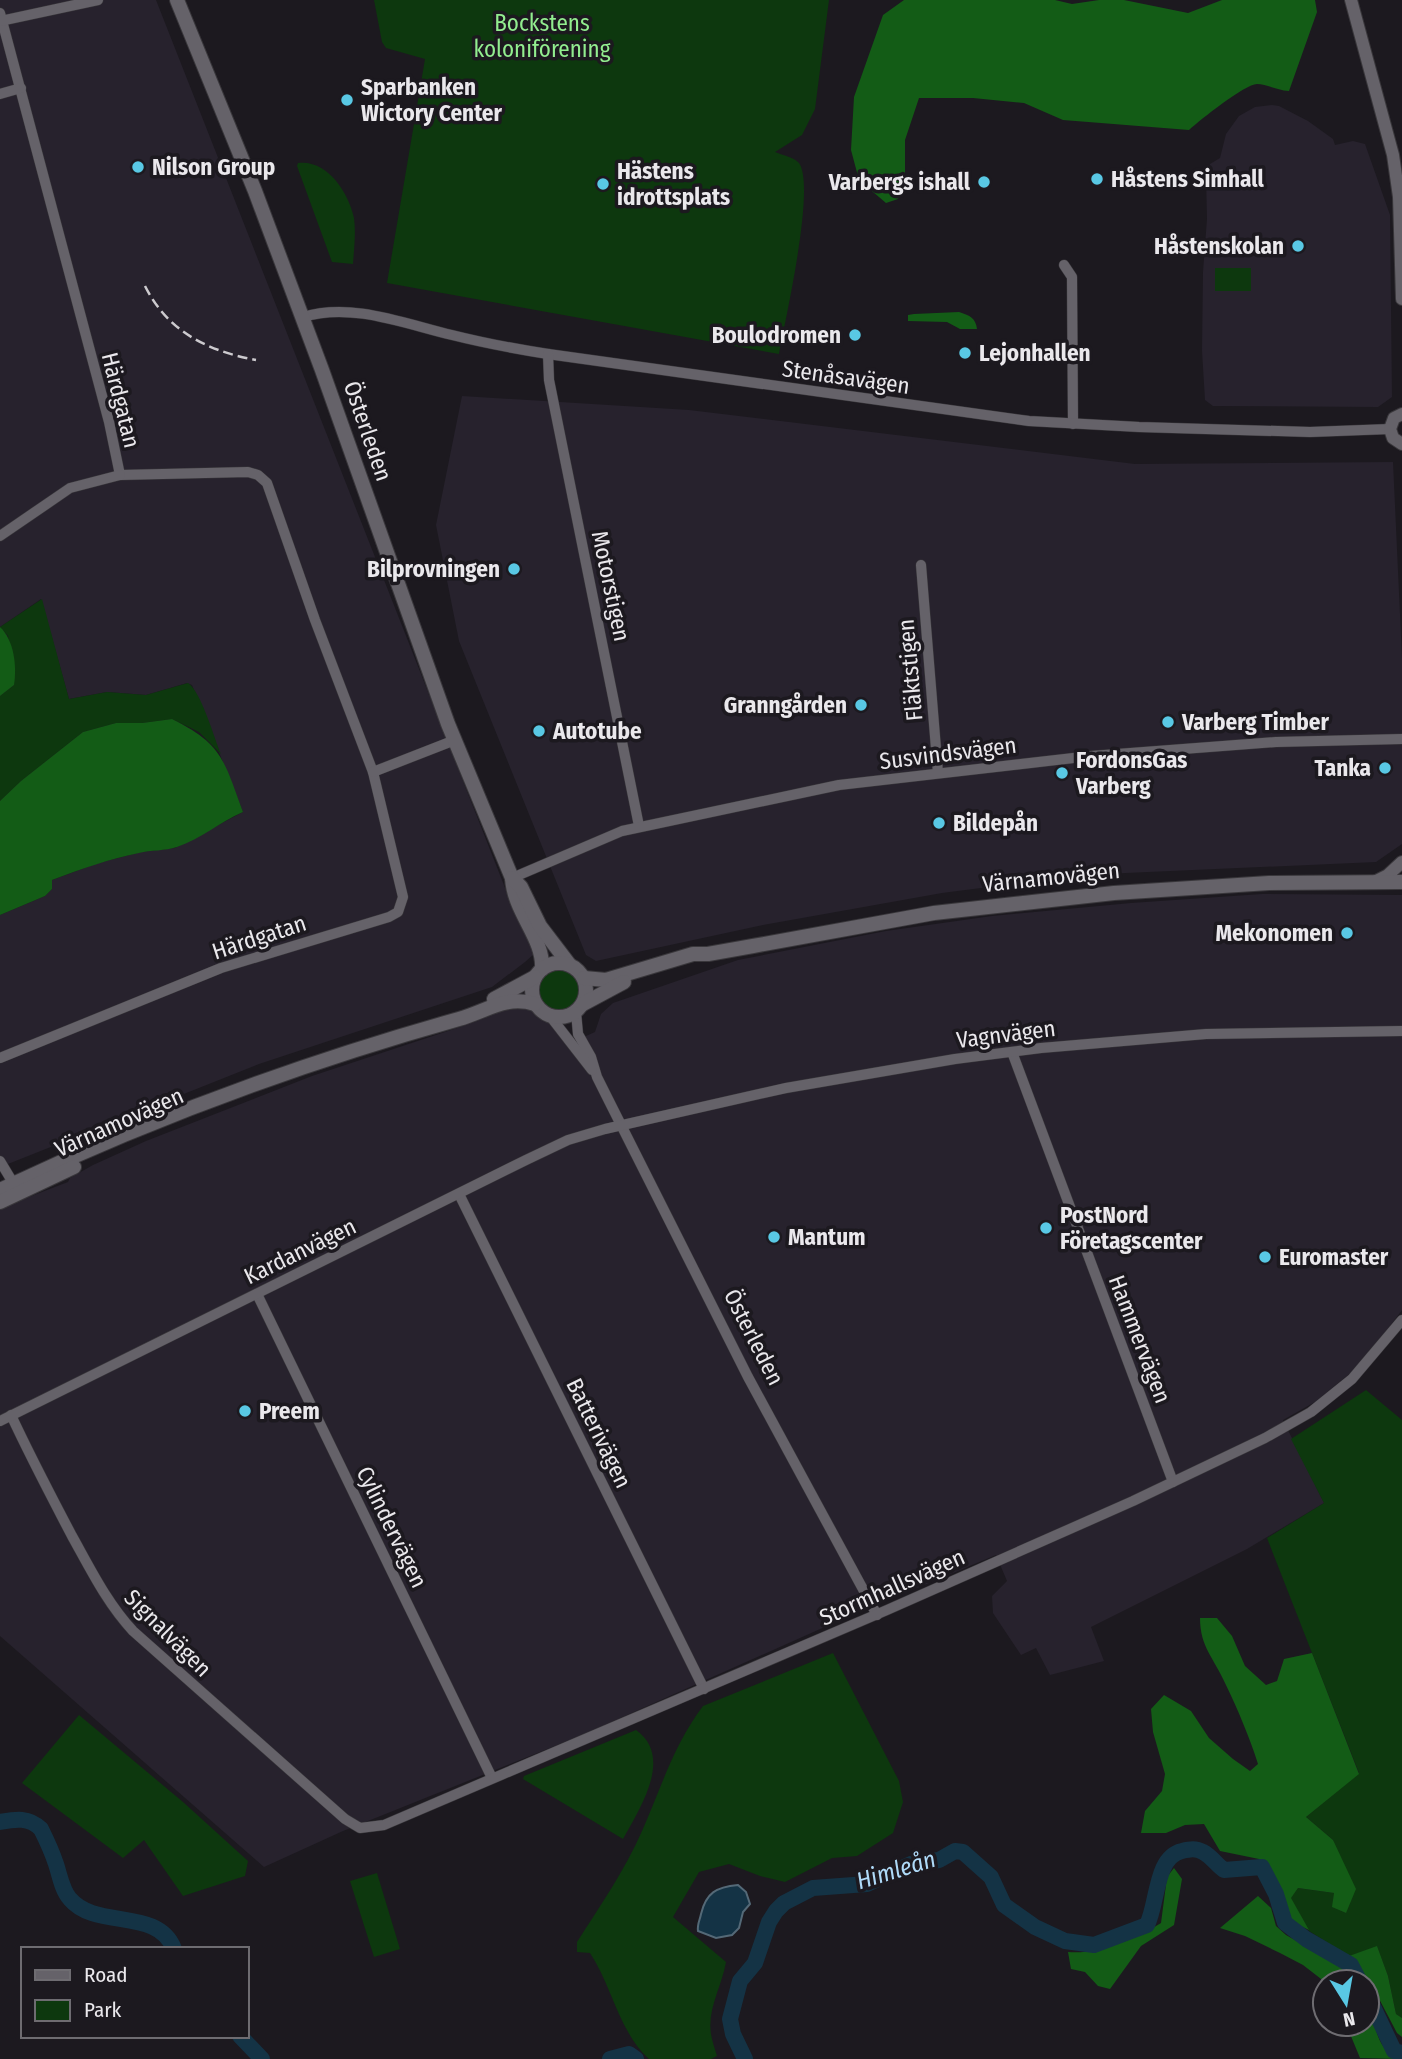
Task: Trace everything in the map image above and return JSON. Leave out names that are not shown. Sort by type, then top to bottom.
[{"type":"main road","name":"Österleden","points":[[177,0],[303,317],[455,740],[512,878],[513,894],[542,955],[538,973]]},
{"type":"main road","name":"Österleden","points":[[512,878],[521,887],[540,926],[569,964]]},
{"type":"main road","name":"Värnamovägen","points":[[550,1016],[563,1017],[599,994],[639,975],[708,954],[934,913],[1114,893],[1269,883],[1402,882]]},
{"type":"main road","name":"Värnamovägen","points":[[584,978],[606,981],[693,954],[708,954]]},
{"type":"main road","name":"Värnamovägen","points":[[421,1029],[496,998],[555,963],[569,964]]},
{"type":"main road","points":[[569,964],[584,978],[587,991],[579,1008]]},
{"type":"main road","points":[[538,973],[531,991],[535,1004],[550,1016]]},
{"type":"main road","name":"Värnamovägen","points":[[6,1191],[187,1110],[257,1085],[511,1000],[535,1004]]},
{"type":"street","points":[[1,18],[98,0]]},
{"type":"street","points":[[1351,0],[1388,135],[1400,197],[1402,299]]},
{"type":"street","name":"Härdgatan","points":[[0,1058],[221,968],[389,917],[398,912],[403,897],[373,772],[315,620],[270,490],[263,478],[248,472],[120,475],[109,422],[1,18]]},
{"type":"street","points":[[0,94],[21,88]]},
{"type":"street","points":[[1064,265],[1072,277],[1073,424]]},
{"type":"street","name":"Stenåsavägen","points":[[303,317],[322,312],[351,312],[494,345],[548,354],[978,415],[1073,424],[1310,432],[1390,429]]},
{"type":"street","name":"Motorstigen","points":[[548,354],[549,380],[639,826]]},
{"type":"street","points":[[1402,414],[1394,418],[1390,429],[1393,438],[1402,444]]},
{"type":"street","points":[[0,536],[70,488],[120,475]]},
{"type":"street","name":"Fläktstigen","points":[[921,565],[938,773]]},
{"type":"street","name":"Susvindsvägen","points":[[512,878],[639,826],[839,785],[1091,756],[1276,742],[1402,739]]},
{"type":"street","points":[[373,772],[455,740]]},
{"type":"street","points":[[1373,883],[1402,862]]},
{"type":"street","name":"Österleden","points":[[579,1008],[578,1034],[591,1057],[597,1076],[748,1377],[877,1615]]},
{"type":"street","name":"Österleden","points":[[550,1016],[597,1076]]},
{"type":"street","name":"Vagnvägen","points":[[622,1126],[797,1086],[1012,1052],[1206,1034],[1402,1031]]},
{"type":"street","name":"Hammervägen","points":[[1012,1052],[1173,1482]]},
{"type":"street","name":"Kardanvägen","points":[[0,1421],[568,1140],[622,1126]]},
{"type":"street","points":[[0,1161],[6,1191]]},
{"type":"street","name":"Batterivägen","points":[[459,1194],[704,1689]]},
{"type":"street","name":"Cylindervägen","points":[[257,1294],[492,1778]]},
{"type":"street","name":"Stormhallsvägen","points":[[360,1828],[384,1825],[877,1615],[1265,1438],[1311,1412],[1362,1369],[1402,1320]]},
{"type":"street","name":"Signalvägen","points":[[11,1415],[77,1545],[116,1613],[334,1810],[360,1828]]},
{"type":"shaded area","points":[[0,0],[156,0],[511,903],[535,947],[534,954],[492,987],[259,1064],[8,1164],[0,1164],[0,915],[45,896],[52,889],[52,880],[98,863],[141,852],[175,848],[243,812],[192,685],[187,683],[146,695],[107,692],[69,699],[41,599],[0,627]]},
{"type":"shaded area","name":"Håstenskolan","points":[[1272,105],[1308,121],[1333,139],[1335,145],[1353,141],[1365,144],[1390,215],[1392,397],[1378,407],[1213,406],[1205,400],[1202,351],[1206,176],[1210,164],[1220,158],[1226,134],[1239,116],[1255,107]]},
{"type":"shaded area","points":[[462,396],[689,410],[1135,464],[1393,462],[1402,658],[1402,844],[1376,862],[1081,875],[942,893],[763,925],[596,961],[586,955],[459,641],[436,525]]},
{"type":"shaded area","points":[[1262,894],[1402,895],[1402,1310],[1353,1371],[1315,1402],[1283,1420],[1324,1503],[1247,1549],[1091,1627],[1104,1661],[1050,1675],[1036,1648],[1021,1655],[993,1613],[992,1596],[1007,1581],[996,1555],[838,1621],[580,1736],[343,1831],[264,1867],[0,1636],[0,1208],[68,1182],[70,1178],[93,1165],[146,1141],[312,1076],[463,1026],[496,1011],[528,1007],[549,1022],[568,1044],[595,1032],[601,1014],[613,1003],[738,960],[886,931],[992,916]]},
{"type":"green space","name":"Hästens idrottsplats","points":[[374,0],[829,0],[815,109],[802,135],[775,152],[799,163],[803,176],[804,198],[798,255],[779,354],[387,283],[425,59],[386,48],[382,42]]},
{"type":"green space","points":[[904,0],[1055,0],[1072,4],[1124,0],[1188,13],[1222,0],[1315,0],[1317,12],[1289,91],[1260,84],[1251,86],[1223,103],[1189,130],[1063,120],[1024,103],[973,98],[919,98],[905,140],[905,184],[898,199],[886,203],[859,180],[851,150],[854,97],[883,15]]},
{"type":"green space","points":[[298,163],[309,163],[327,172],[347,198],[355,224],[353,264],[332,262]]},
{"type":"green space","points":[[1215,268],[1251,268],[1251,291],[1215,291]]},
{"type":"green space","points":[[959,312],[971,318],[977,329],[960,329],[947,322],[908,321],[908,315]]},
{"type":"green space","points":[[42,599],[69,699],[107,692],[146,695],[188,683],[198,695],[221,754],[199,732],[172,719],[116,723],[83,732],[0,801],[0,696],[14,685],[8,636],[0,627]]},
{"type":"green space","points":[[0,627],[9,639],[15,670],[14,685],[0,696]]},
{"type":"green space","points":[[172,719],[202,737],[220,756],[243,812],[177,847],[117,858],[52,880],[52,889],[45,896],[0,915],[0,801],[83,732],[116,723]]},
{"type":"green space","points":[[559,968],[568,969],[575,974],[580,981],[580,999],[575,1006],[568,1011],[559,1012],[550,1011],[543,1006],[538,999],[537,990],[538,981],[543,974],[550,969]]},
{"type":"green space","points":[[1366,1390],[1402,1420],[1402,2018],[1396,2014],[1388,1976],[1377,1947],[1349,1956],[1309,1931],[1290,1898],[1298,1888],[1334,1893],[1333,1907],[1346,1913],[1333,1840],[1306,1817],[1359,1773],[1267,1538],[1324,1503],[1291,1439]]},
{"type":"green space","points":[[1200,1618],[1217,1618],[1232,1636],[1245,1666],[1266,1685],[1277,1681],[1284,1659],[1312,1653],[1359,1774],[1306,1817],[1333,1840],[1356,1889],[1346,1913],[1332,1907],[1334,1893],[1298,1888],[1291,1898],[1309,1930],[1292,1922],[1272,1871],[1259,1859],[1220,1851],[1204,1824],[1185,1825],[1166,1833],[1141,1833],[1145,1811],[1162,1791],[1165,1774],[1153,1732],[1151,1709],[1164,1695],[1191,1711],[1209,1738],[1233,1759],[1250,1771],[1258,1764],[1234,1703],[1205,1645]]},
{"type":"green space","points":[[833,1653],[899,1781],[903,1802],[893,1833],[857,1856],[832,1858],[785,1882],[729,1864],[699,1872],[673,1917],[726,1962],[710,2025],[717,2056],[711,2059],[649,2059],[630,2036],[590,1953],[577,1952],[577,1942],[628,1860],[676,1751],[703,1706]]},
{"type":"green space","points":[[79,1715],[183,1802],[248,1861],[245,1876],[183,1896],[144,1840],[123,1858],[22,1783]]},
{"type":"green space","points":[[636,1730],[647,1741],[653,1768],[645,1798],[623,1839],[523,1779],[524,1776]]},
{"type":"green space","points":[[1174,1868],[1182,1879],[1174,1925],[1141,1946],[1110,1989],[1098,1986],[1085,1972],[1071,1969],[1068,1952],[1092,1951],[1117,1944],[1161,1923],[1167,1877]]},
{"type":"green space","points":[[377,1873],[400,1949],[374,1957],[350,1881]]},
{"type":"green space","points":[[1258,1896],[1271,1908],[1276,1926],[1286,1935],[1342,1968],[1311,1968],[1311,1971],[1245,1936],[1220,1928]]},
{"type":"green space","points":[[1377,1946],[1388,1976],[1396,2014],[1402,2018],[1402,2037],[1397,2033],[1381,2003],[1381,1968],[1358,1968],[1349,1956]]},
{"type":"green space","points":[[1352,2038],[1378,2038],[1386,2049],[1400,2059],[1360,2058]]},
{"type":"water","points":[[738,1885],[746,1892],[750,1904],[743,1912],[739,1928],[732,1935],[716,1938],[698,1931],[703,1907],[709,1896],[724,1887]]},
{"type":"waterway","name":"Himleån","points":[[0,1822],[27,1821],[41,1829],[65,1891],[81,1908],[95,1914],[155,1928],[166,1936],[173,1947]]},
{"type":"waterway","name":"Himleån","points":[[745,2059],[733,2034],[730,2019],[740,1981],[755,1963],[769,1922],[784,1903],[813,1888],[867,1884],[911,1864],[939,1860],[955,1851],[963,1852],[991,1877],[1004,1905],[1035,1927],[1065,1941],[1094,1945],[1147,1925],[1162,1871],[1173,1855],[1195,1849],[1206,1854],[1224,1870],[1262,1867],[1276,1894],[1285,1923],[1353,1968]]},
{"type":"waterway","name":"Himleån","points":[[1381,2024],[1394,2051],[1402,2053]]},
{"type":"waterway","name":"Himleån","points":[[242,2038],[262,2059]]},
{"type":"waterway","name":"Himleån","points":[[610,2059],[629,2054],[636,2059]]},
{"type":"railway","points":[[145,286],[165,316],[191,337],[222,351],[256,360]]},
{"type":"place","name":"Sparbanken Wictory Center","points":[[347,100]]},
{"type":"place","name":"Nilson Group","points":[[138,167]]},
{"type":"place","name":"Håstens Simhall","points":[[1097,179]]},
{"type":"place","name":"Varbergs ishall","points":[[984,182]]},
{"type":"place","name":"Hästens idrottsplats","points":[[603,184]]},
{"type":"place","name":"Håstenskolan","points":[[1298,246]]},
{"type":"place","name":"Boulodromen","points":[[855,335]]},
{"type":"place","name":"Lejonhallen","points":[[965,353]]},
{"type":"place","name":"Bilprovningen","points":[[514,569]]},
{"type":"place","name":"Granngården","points":[[861,705]]},
{"type":"place","name":"Varberg Timber","points":[[1168,722]]},
{"type":"place","name":"Autotube","points":[[539,731]]},
{"type":"place","name":"Tanka","points":[[1385,768]]},
{"type":"place","name":"FordonsGas Varberg","points":[[1062,773]]},
{"type":"place","name":"Bildepån","points":[[939,823]]},
{"type":"place","name":"Mekonomen","points":[[1347,933]]},
{"type":"place","name":"PostNord Företagscenter","points":[[1046,1228]]},
{"type":"place","name":"Mantum","points":[[774,1237]]},
{"type":"place","name":"Euromaster","points":[[1265,1257]]},
{"type":"place","name":"Preem","points":[[245,1411]]},
{"type":"park label","name":"Bockstens koloniförening","points":[[542,36]]}]
